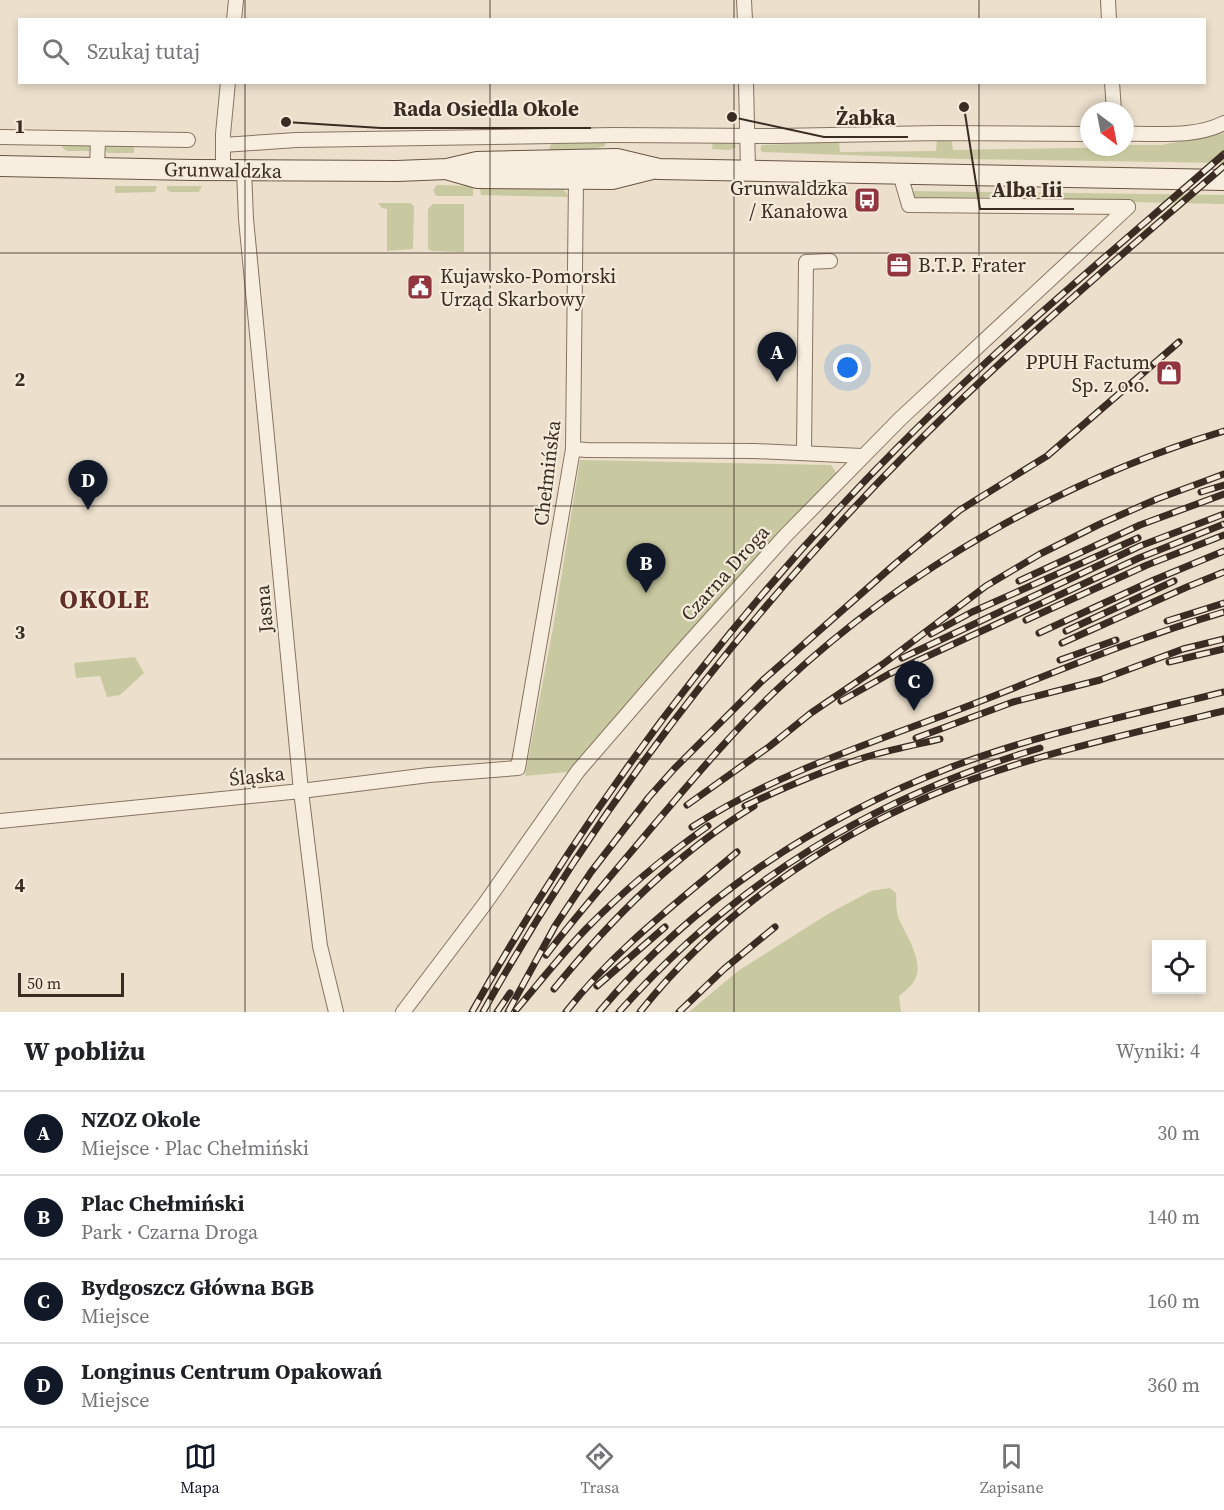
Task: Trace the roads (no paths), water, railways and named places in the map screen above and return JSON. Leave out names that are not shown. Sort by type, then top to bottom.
[{"type":"main road","name":"Grunwaldzka","points":[[0,166],[223,170],[447,169],[477,162],[617,159],[654,168],[1224,180]]},
{"type":"main road","name":"Grunwaldzka","points":[[447,169],[477,178],[612,179],[654,168]]},
{"type":"street","points":[[234,18],[236,0]]},
{"type":"street","points":[[744,0],[745,18]]},
{"type":"street","points":[[1108,0],[1109,18]]},
{"type":"street","points":[[223,170],[228,84]]},
{"type":"street","points":[[746,84],[748,170]]},
{"type":"street","points":[[1112,84],[1113,102]]},
{"type":"street","points":[[1134,134],[1192,133],[1218,127]]},
{"type":"street","name":"Grunwaldzka","points":[[224,145],[296,140],[614,135],[1080,134]]},
{"type":"street","points":[[0,137],[188,140]]},
{"type":"street","points":[[97,168],[98,139]]},
{"type":"street","name":"Jasna","points":[[244,170],[301,791],[320,946],[336,1012]]},
{"type":"street","name":"Czarna Droga","points":[[403,1012],[484,904],[583,765],[779,543],[862,456],[953,368],[1128,207],[909,205],[900,174]]},
{"type":"street","name":"Chełmińska","points":[[518,768],[573,448],[576,179]]},
{"type":"street","points":[[804,452],[806,262],[830,261]]},
{"type":"street","points":[[573,448],[804,452],[862,456]]},
{"type":"street","name":"Śląska","points":[[0,821],[301,791],[429,775],[518,768]]},
{"type":"railway","points":[[472,1012],[564,860],[614,787],[720,645],[777,577],[837,511],[937,408],[1058,298],[1224,154]]},
{"type":"railway","points":[[483,1012],[527,936],[623,790],[729,651],[785,584],[843,519],[942,418],[1061,308],[1224,166]]},
{"type":"railway","points":[[508,1012],[555,926],[591,872],[649,797],[674,769],[763,680],[960,510],[1047,456],[1179,342]]},
{"type":"railway","points":[[546,955],[716,753],[749,717],[831,641],[882,602],[990,532],[1105,475],[1164,451],[1224,431]]},
{"type":"railway","points":[[687,805],[770,746],[811,713],[883,664],[986,586],[1040,554],[1100,524],[1157,499],[1224,474]]},
{"type":"railway","points":[[1201,492],[1224,485]]},
{"type":"railway","points":[[1019,581],[1140,525],[1224,494]]},
{"type":"railway","points":[[902,658],[1140,546],[1224,514]]},
{"type":"railway","points":[[841,701],[889,674],[1139,558],[1224,524]]},
{"type":"railway","points":[[1026,620],[1147,565],[1224,535]]},
{"type":"railway","points":[[931,634],[972,612],[1138,538]]},
{"type":"railway","points":[[1039,633],[1154,580],[1224,551]]},
{"type":"railway","points":[[1062,643],[1224,572]]},
{"type":"railway","points":[[1066,631],[1174,581]]},
{"type":"railway","points":[[1167,621],[1224,603]]},
{"type":"railway","points":[[692,827],[723,808],[820,762],[1122,646],[1224,612]]},
{"type":"railway","points":[[916,738],[1013,702],[1100,680],[1183,649],[1224,639]]},
{"type":"railway","points":[[1060,660],[1116,640]]},
{"type":"railway","points":[[1169,662],[1224,649]]},
{"type":"railway","points":[[599,1012],[635,972],[715,900],[758,868],[803,839],[850,813],[899,789],[982,756],[1085,726],[1224,692]]},
{"type":"railway","points":[[640,1012],[670,977],[736,914],[772,885],[850,835],[932,795],[1003,769],[1076,747],[1224,711]]},
{"type":"railway","points":[[745,806],[848,763],[882,752],[940,739]]},
{"type":"railway","points":[[619,1012],[664,965],[711,923],[759,884],[810,850],[864,819],[920,792],[978,768],[1040,748]]},
{"type":"railway","points":[[554,989],[599,937],[646,889],[698,845],[754,806]]},
{"type":"railway","points":[[516,1010],[567,949],[599,916],[644,875],[708,826]]},
{"type":"railway","points":[[566,1012],[626,947],[737,852]]},
{"type":"railway","points":[[597,986],[665,927]]},
{"type":"railway","points":[[679,1012],[724,969],[775,927]]},
{"type":"railway","points":[[497,1012],[510,993]]},
{"type":"place","name":"Alba Iii","points":[[964,107]]},
{"type":"place","name":"Żabka","points":[[732,117]]},
{"type":"place","name":"Rada Osiedla Okole","points":[[286,122]]},
{"type":"place","name":"Grunwaldzka / Kanałowa","points":[[867,200]]},
{"type":"place","name":"B.T.P. Frater","points":[[899,265]]},
{"type":"place","name":"Kujawsko-Pomorski Urząd Skarbowy","points":[[420,287]]},
{"type":"place","name":"PPUH Factum Sp. z o.o.","points":[[1169,373]]},
{"type":"place","name":"NZOZ Okole","points":[[777,382]]},
{"type":"place","name":"Longinus Centrum Opakowań","points":[[88,510]]},
{"type":"place","name":"Plac Chełmiński","points":[[646,593]]},
{"type":"place","name":"Bydgoszcz Główna BGB","points":[[914,711]]},
{"type":"district","name":"OKOLE","points":[[105,599]]}]
